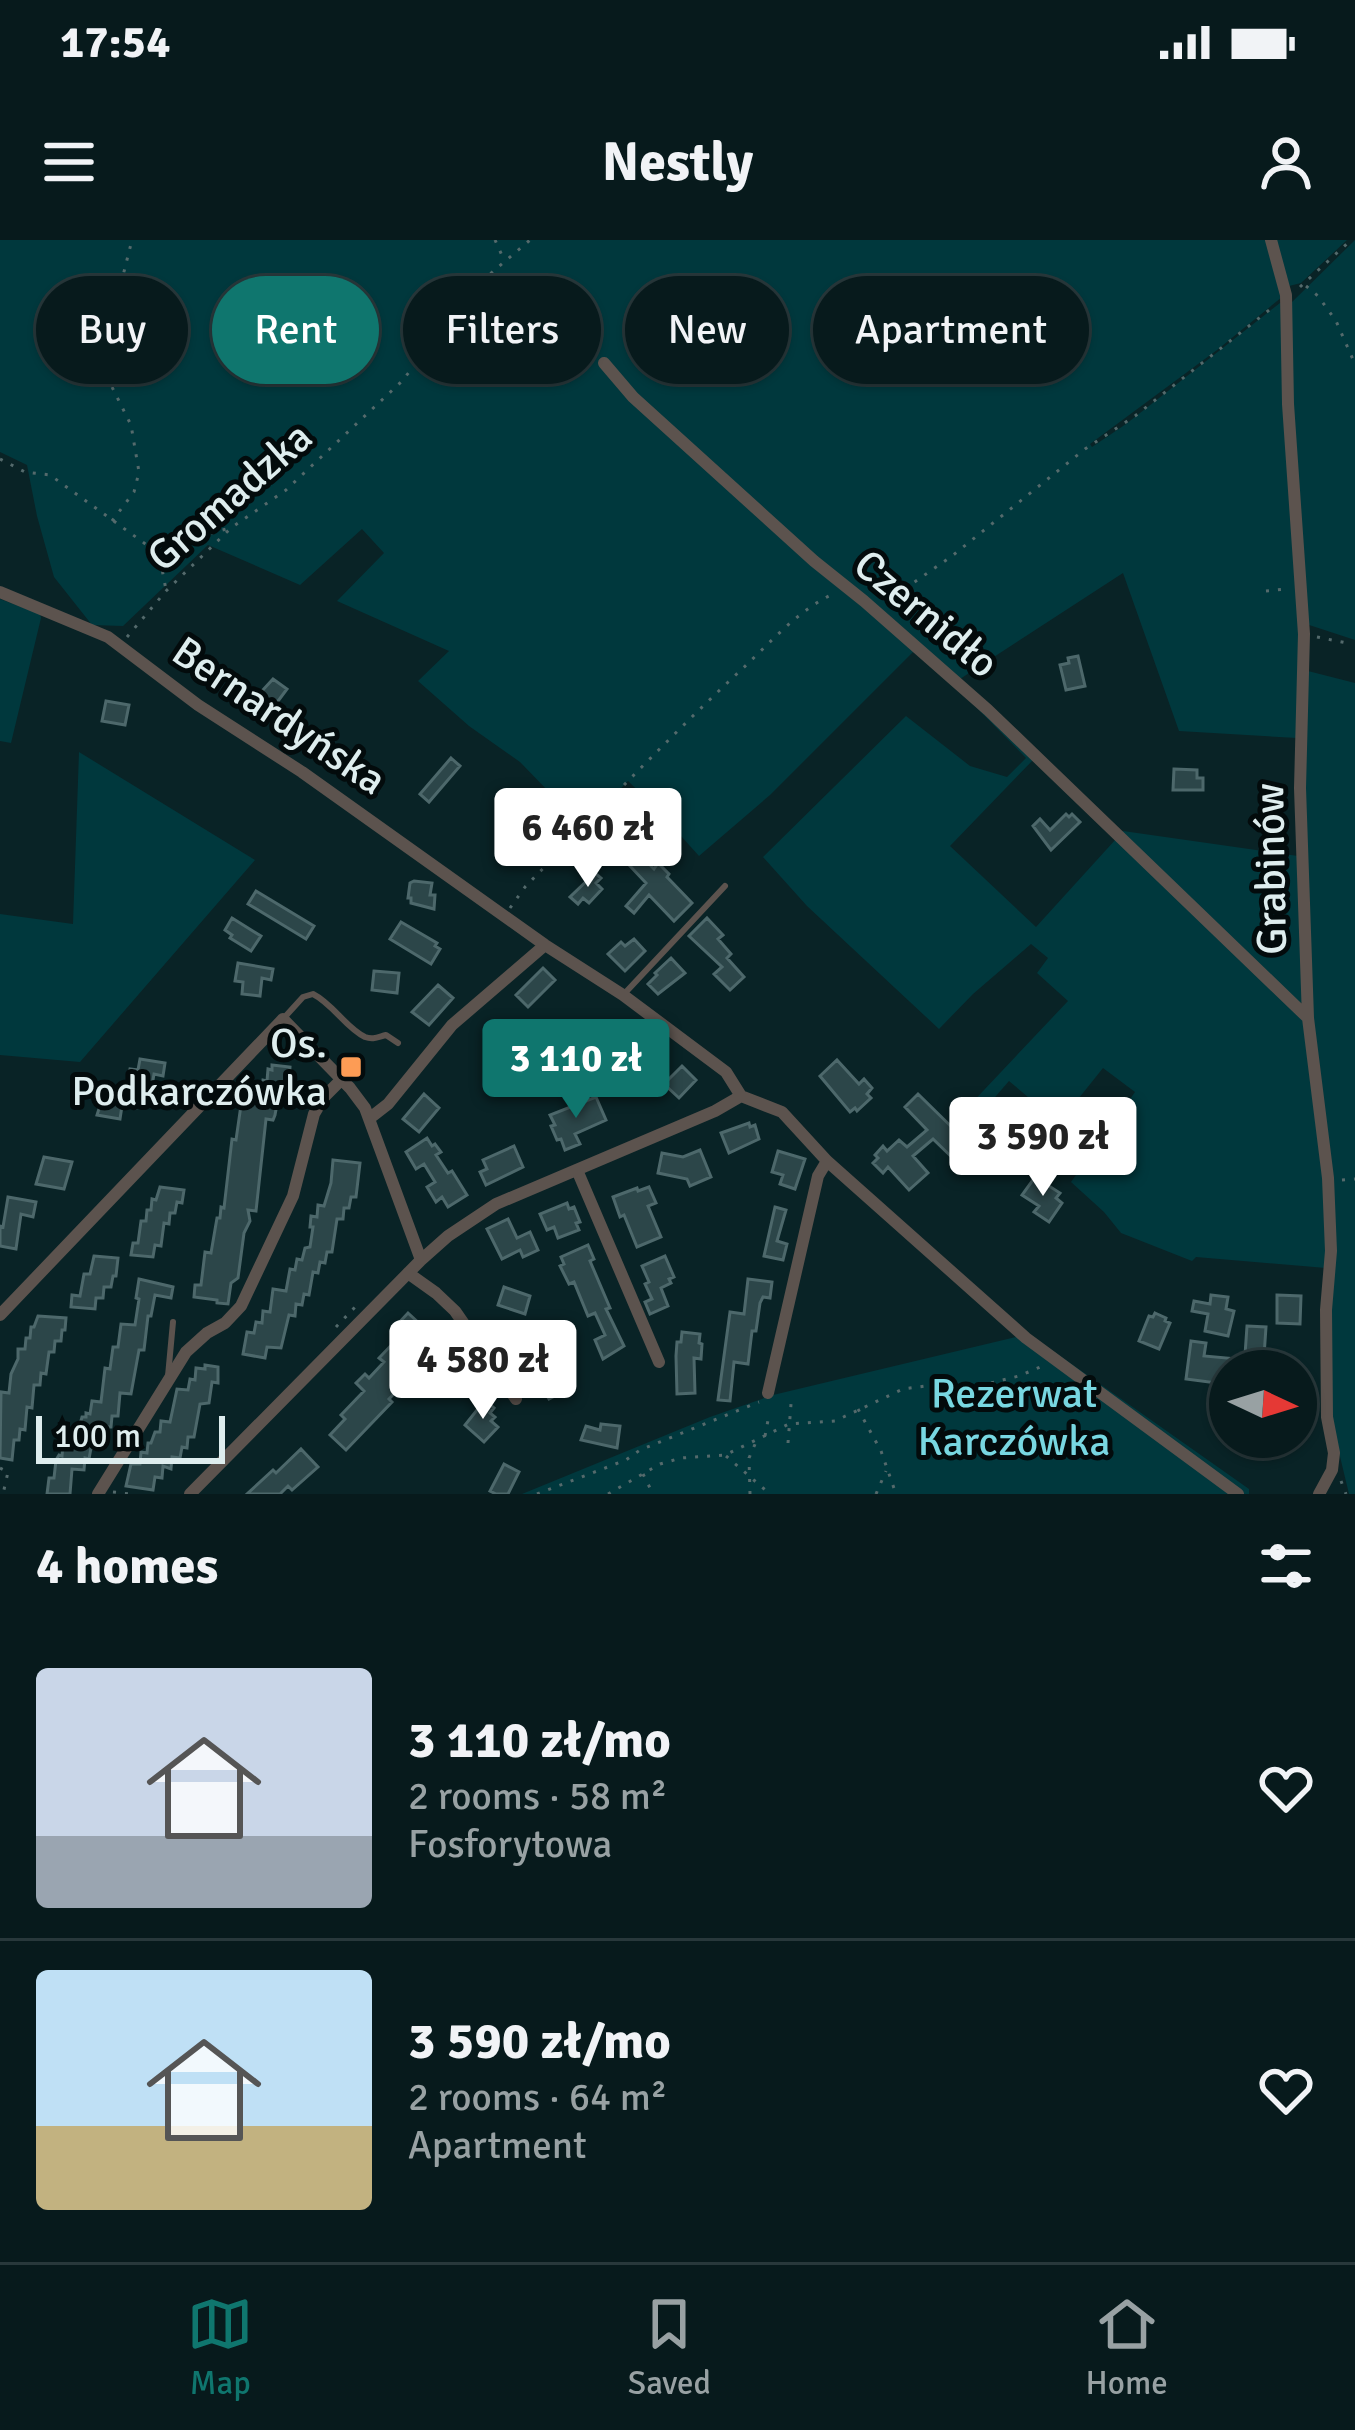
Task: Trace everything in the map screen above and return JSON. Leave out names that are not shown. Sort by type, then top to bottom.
[{"type":"street","name":"Grabinów","points":[[1271,240],[1286,295],[1288,404],[1304,634],[1300,788],[1308,1018],[1328,1178],[1331,1251],[1327,1417],[1334,1453],[1332,1470],[1319,1494]]},
{"type":"street","name":"Czernidło","points":[[604,363],[633,398],[988,710],[1308,1018]]},
{"type":"street","name":"Bernardyńska","points":[[0,592],[108,637],[198,705],[623,995],[726,1072],[741,1096],[782,1112],[827,1160],[1054,1360],[1238,1494]]},
{"type":"street","points":[[370,1118],[388,1104],[455,1022],[545,945]]},
{"type":"street","points":[[0,1315],[283,1019],[359,1098],[421,1260]]},
{"type":"street","points":[[98,1494],[195,1343],[241,1306],[293,1196],[314,1114],[342,1079]]},
{"type":"street","points":[[190,1494],[448,1236],[489,1208],[741,1096]]},
{"type":"street","points":[[768,1394],[818,1176],[827,1160]]},
{"type":"street","points":[[577,1170],[659,1361]]},
{"type":"street","points":[[409,1273],[454,1311],[516,1399]]},
{"type":"lane","points":[[623,995],[725,886]]},
{"type":"lane","points":[[283,1019],[303,997],[313,994],[364,1036],[386,1035],[398,1043]]},
{"type":"lane","points":[[167,1380],[172,1322]]},
{"type":"path","points":[[112,521],[134,492],[139,472],[131,425],[110,382],[111,323],[131,240]]},
{"type":"path","points":[[495,240],[504,262]]},
{"type":"path","name":"Gromadzka","points":[[120,646],[166,591],[231,528],[286,490],[401,382],[490,274],[530,240]]},
{"type":"path","points":[[864,601],[903,590],[952,556],[1085,449],[1304,285],[1351,240]]},
{"type":"path","points":[[490,274],[523,293],[604,363]]},
{"type":"path","points":[[1304,285],[1336,321],[1355,364]]},
{"type":"path","points":[[0,459],[25,472],[50,475],[151,548],[166,591]]},
{"type":"path","points":[[151,548],[231,528]]},
{"type":"path","points":[[1266,591],[1300,587]]},
{"type":"path","points":[[505,917],[525,887],[693,715],[820,600],[846,589]]},
{"type":"path","points":[[1304,634],[1347,643]]},
{"type":"path","points":[[608,1494],[643,1472],[681,1458],[725,1455],[789,1424],[835,1421],[903,1389],[933,1385],[962,1390],[1019,1376],[1054,1360]]},
{"type":"path","points":[[537,1494],[765,1400],[768,1394]]},
{"type":"path","points":[[788,1443],[791,1404]]},
{"type":"path","points":[[858,1409],[896,1494]]},
{"type":"path","points":[[765,1436],[769,1415]]},
{"type":"path","points":[[750,1494],[749,1458],[757,1441]]},
{"type":"path","points":[[725,1455],[770,1494]]},
{"type":"path","points":[[0,1468],[8,1472],[3,1494]]},
{"type":"path","points":[[876,1494],[887,1469]]},
{"type":"path","points":[[643,1472],[653,1494]]},
{"type":"path","points":[[1345,1488],[1355,1484]]},
{"type":"green space","points":[[0,240],[1267,240],[1282,297],[1092,447],[1280,303],[1290,304],[1355,240],[1355,640],[1300,622],[1297,738],[1179,731],[1123,573],[960,679],[913,652],[770,795],[699,856],[628,781],[583,827],[520,762],[418,681],[449,651],[337,601],[384,553],[362,529],[300,585],[208,545],[123,626],[92,625],[54,577],[27,465],[0,452]]},
{"type":"green space","points":[[1275,240],[1347,240],[1301,283],[1289,286]]},
{"type":"green space","points":[[0,599],[41,618],[11,743],[0,741]]},
{"type":"green space","points":[[1308,671],[1355,683],[1355,1494],[1349,1494],[1331,1419],[1331,1313],[1311,1009],[1305,778]]},
{"type":"green space","points":[[967,698],[1033,760],[950,846],[1036,927],[1116,839],[1303,1019],[1324,1177],[1326,1268],[1196,1257],[1192,1261],[1121,1233],[1071,1182],[1135,1092],[1103,1068],[1059,1123],[1009,1081],[977,1118],[967,1108],[1068,1001],[1037,973],[1048,958],[1031,944],[939,1029],[807,906],[763,857],[906,716],[970,766],[1007,777],[1026,758]]},
{"type":"green space","points":[[79,752],[255,860],[80,1062],[0,1055],[0,914],[73,924]]},
{"type":"green space","points":[[1121,834],[1298,856],[1301,1004]]},
{"type":"green space","name":"Rezerwat Karczówka","points":[[1029,1334],[1249,1489],[1249,1494],[522,1494],[773,1395]]},
{"type":"building","points":[[1078,656],[1085,686],[1066,690],[1060,665]]},
{"type":"building","points":[[273,679],[287,689],[267,716],[250,704]]},
{"type":"building","points":[[106,701],[129,705],[125,725],[102,721]]},
{"type":"building","points":[[451,758],[460,766],[429,802],[420,794]]},
{"type":"building","points":[[1174,769],[1197,770],[1203,790],[1173,790]]},
{"type":"building","points":[[1066,814],[1080,822],[1051,850],[1033,826],[1040,819],[1050,830]]},
{"type":"building","points":[[640,855],[654,869],[658,863],[692,903],[674,921],[649,895],[634,913],[626,906],[646,883],[630,866]]},
{"type":"building","points":[[595,873],[602,889],[589,903],[583,898],[578,904],[570,897]]},
{"type":"building","points":[[410,883],[432,883],[434,909],[411,903]]},
{"type":"building","points":[[256,891],[314,926],[306,939],[248,904]]},
{"type":"building","points":[[232,918],[261,936],[251,951],[225,930]]},
{"type":"building","points":[[707,918],[723,935],[718,939],[731,954],[727,958],[744,977],[730,990],[714,974],[722,967],[689,936]]},
{"type":"building","points":[[401,922],[437,943],[440,949],[431,964],[390,939]]},
{"type":"building","points":[[634,939],[645,951],[625,971],[608,954],[621,942],[625,946]]},
{"type":"building","points":[[671,958],[685,973],[658,994],[648,984]]},
{"type":"building","points":[[238,963],[273,969],[271,980],[262,978],[260,996],[242,994],[243,982],[235,981]]},
{"type":"building","points":[[543,968],[555,980],[528,1007],[516,995]]},
{"type":"building","points":[[374,971],[399,973],[397,993],[372,990]]},
{"type":"building","points":[[438,985],[453,998],[429,1025],[412,1012]]},
{"type":"building","points":[[639,1038],[660,1061],[640,1080],[618,1057]]},
{"type":"building","points":[[497,1048],[506,1058],[535,1063],[541,1072],[518,1087],[499,1066]]},
{"type":"building","points":[[140,1059],[165,1063],[163,1076],[154,1074],[152,1086],[140,1084],[136,1108],[122,1106],[120,1119],[97,1115],[104,1093],[125,1093],[130,1069],[138,1070]]},
{"type":"building","points":[[837,1060],[859,1084],[864,1079],[872,1088],[867,1094],[871,1098],[857,1111],[850,1112],[820,1076]]},
{"type":"building","points":[[272,1065],[290,1067],[289,1083],[281,1082],[273,1120],[266,1119],[256,1211],[248,1210],[238,1278],[231,1283],[228,1304],[194,1297],[195,1285],[201,1285],[205,1252],[211,1253],[217,1218],[224,1208],[241,1105],[246,1106],[247,1095],[261,1096]]},
{"type":"building","points":[[682,1066],[696,1080],[679,1098],[664,1084]]},
{"type":"building","points":[[424,1094],[439,1108],[419,1132],[403,1119]]},
{"type":"building","points":[[918,1094],[972,1147],[962,1167],[933,1139],[913,1156],[928,1173],[909,1190],[888,1167],[883,1173],[873,1163],[883,1146],[887,1151],[899,1140],[907,1147],[927,1130],[905,1107]]},
{"type":"building","points":[[596,1097],[606,1120],[575,1134],[580,1144],[565,1150],[550,1115]]},
{"type":"building","points":[[755,1125],[759,1139],[729,1153],[721,1133]]},
{"type":"building","points":[[427,1138],[467,1195],[448,1207],[442,1197],[436,1202],[427,1187],[435,1182],[424,1164],[416,1169],[406,1152]]},
{"type":"building","points":[[514,1146],[523,1167],[486,1185],[480,1172],[487,1169],[483,1160]]},
{"type":"building","points":[[700,1150],[711,1177],[690,1186],[687,1179],[658,1173],[662,1153],[683,1157]]},
{"type":"building","points":[[778,1151],[805,1159],[795,1189],[780,1184],[783,1175],[772,1172]]},
{"type":"building","points":[[44,1157],[72,1162],[64,1189],[36,1184]]},
{"type":"building","points":[[333,1160],[360,1163],[356,1197],[344,1208],[343,1219],[337,1219],[332,1252],[327,1252],[325,1263],[320,1262],[318,1273],[313,1272],[309,1295],[304,1294],[302,1305],[296,1304],[295,1316],[289,1315],[281,1348],[267,1347],[265,1358],[243,1354],[247,1332],[254,1333],[256,1322],[262,1323],[263,1311],[270,1312],[273,1289],[286,1291],[290,1269],[295,1270],[297,1259],[302,1260],[305,1248],[310,1247],[311,1216],[317,1217],[318,1205],[324,1206]]},
{"type":"building","points":[[1035,1177],[1060,1193],[1056,1198],[1062,1203],[1049,1222],[1034,1212],[1039,1206],[1022,1195]]},
{"type":"building","points":[[160,1187],[184,1190],[182,1203],[177,1202],[175,1213],[170,1213],[169,1224],[164,1223],[161,1246],[155,1245],[153,1257],[131,1255],[141,1221],[146,1221]]},
{"type":"building","points":[[649,1187],[656,1203],[648,1206],[661,1237],[637,1247],[613,1197]]},
{"type":"building","points":[[8,1197],[36,1202],[33,1217],[21,1214],[16,1249],[0,1246]]},
{"type":"building","points":[[567,1203],[569,1209],[574,1207],[579,1230],[558,1238],[554,1227],[547,1230],[540,1214]]},
{"type":"building","points":[[775,1207],[786,1210],[777,1241],[787,1244],[783,1260],[764,1256]]},
{"type":"building","points":[[508,1219],[517,1238],[530,1232],[538,1250],[523,1257],[520,1250],[502,1259],[487,1229]]},
{"type":"building","points":[[588,1245],[610,1308],[606,1309],[624,1346],[603,1359],[595,1340],[605,1335],[595,1313],[588,1316],[574,1282],[569,1284],[560,1266],[564,1264],[561,1257]]},
{"type":"building","points":[[94,1256],[118,1258],[116,1276],[111,1287],[104,1287],[103,1298],[96,1298],[95,1309],[71,1307],[72,1295],[80,1296]]},
{"type":"building","points":[[665,1256],[674,1277],[661,1288],[668,1306],[650,1314],[645,1302],[652,1299],[642,1266]]},
{"type":"building","points":[[139,1279],[173,1287],[171,1298],[155,1295],[131,1394],[120,1393],[118,1416],[112,1416],[104,1437],[98,1437],[97,1449],[91,1448],[84,1470],[72,1469],[70,1494],[47,1494],[63,1445],[69,1446],[73,1434],[77,1435],[92,1401],[101,1402],[105,1368],[110,1369],[113,1347],[118,1347],[121,1324],[135,1325]]},
{"type":"building","points":[[748,1279],[772,1282],[770,1298],[763,1297],[760,1303],[748,1364],[734,1362],[730,1401],[718,1400],[730,1312],[744,1314]]},
{"type":"building","points":[[504,1287],[530,1296],[525,1314],[498,1305]]},
{"type":"building","points":[[1211,1295],[1228,1297],[1226,1309],[1234,1311],[1228,1336],[1205,1331],[1208,1314],[1192,1311],[1194,1301],[1210,1304]]},
{"type":"building","points":[[1277,1295],[1301,1296],[1300,1324],[1277,1323]]},
{"type":"building","points":[[408,1313],[435,1338],[402,1377],[406,1381],[389,1399],[392,1402],[346,1450],[330,1435],[364,1391],[356,1383],[365,1374],[369,1378],[384,1362],[379,1358],[402,1334],[395,1327]]},
{"type":"building","points":[[1155,1313],[1170,1323],[1159,1349],[1139,1341],[1149,1316]]},
{"type":"building","points":[[38,1316],[66,1318],[65,1330],[61,1341],[55,1341],[54,1352],[49,1352],[40,1385],[34,1385],[32,1408],[27,1407],[25,1430],[20,1429],[19,1440],[14,1440],[12,1460],[0,1458],[1,1392],[9,1393],[18,1349],[25,1349]]},
{"type":"building","points":[[1247,1326],[1266,1327],[1264,1350],[1245,1350]]},
{"type":"building","points":[[682,1332],[700,1334],[701,1359],[694,1358],[695,1393],[677,1394],[677,1342]]},
{"type":"building","points":[[1191,1341],[1206,1343],[1209,1382],[1186,1379]]},
{"type":"building","points":[[557,1364],[570,1388],[549,1399],[544,1390],[539,1393],[531,1378]]},
{"type":"building","points":[[205,1365],[218,1367],[218,1383],[212,1382],[209,1403],[200,1404],[187,1448],[182,1447],[180,1458],[172,1457],[171,1469],[163,1466],[162,1478],[155,1477],[153,1490],[126,1486],[131,1464],[140,1464],[141,1452],[147,1453],[161,1421],[170,1422],[177,1389],[188,1390],[196,1368],[205,1369]]},
{"type":"building","points":[[485,1400],[494,1408],[491,1421],[498,1427],[484,1442],[465,1425]]},
{"type":"building","points":[[601,1424],[620,1426],[617,1448],[581,1440],[586,1426],[600,1430]]},
{"type":"building","points":[[301,1449],[318,1467],[292,1490],[288,1486],[280,1494],[247,1494],[273,1470],[276,1473]]},
{"type":"building","points":[[504,1464],[519,1472],[508,1494],[496,1494],[490,1491]]},
{"type":"place","name":"Os. Podkarczówka","points":[[351,1067]]}]
